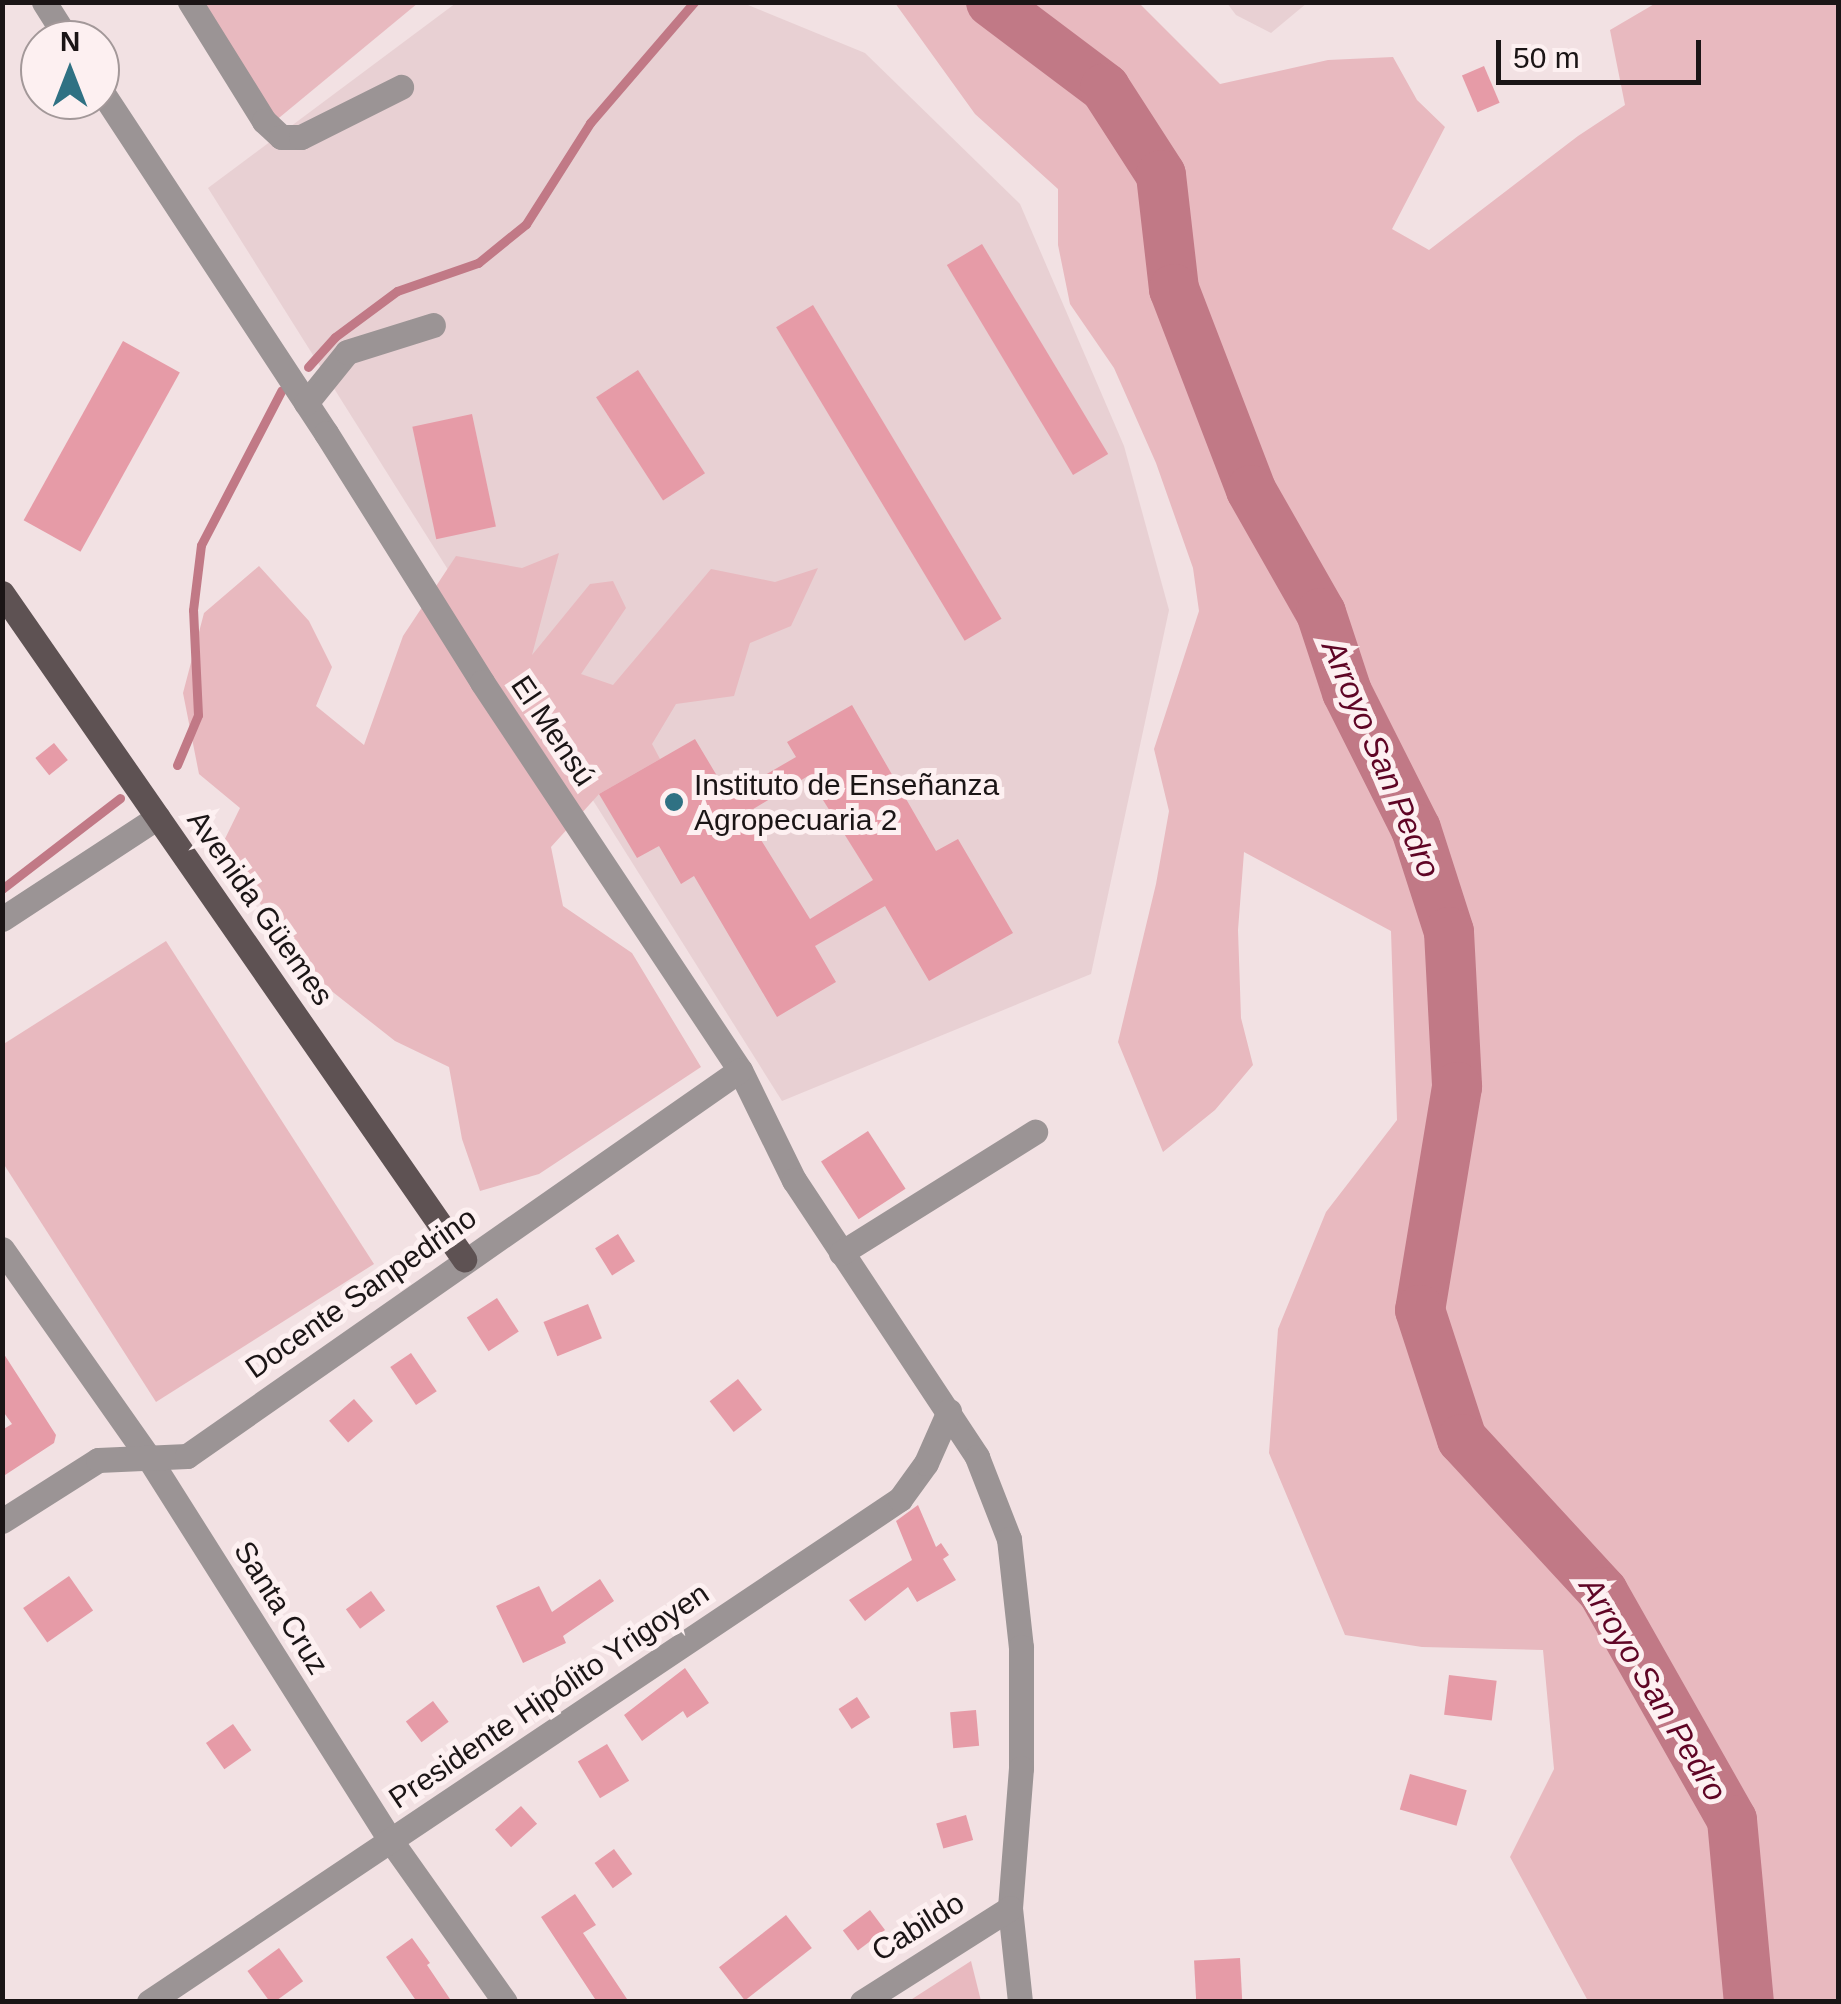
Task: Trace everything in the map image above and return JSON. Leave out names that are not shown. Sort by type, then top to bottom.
[{"type":"main road","name":"Avenida Güemes","points":[[2,593],[464,1259]]},
{"type":"street","points":[[190,2],[264,121],[281,137],[302,137],[402,87]]},
{"type":"street","name":"El Mensú","points":[[120,119],[306,402],[482,682],[740,1070],[794,1180],[976,1457],[1009,1539],[1021,1647],[1021,1733],[1010,1908],[1020,2002]]},
{"type":"street","points":[[306,402],[346,352],[433,325]]},
{"type":"street","points":[[2,919],[158,818]]},
{"type":"street","name":"Docente Sanpedrino","points":[[2,1521],[98,1460],[187,1456],[740,1070]]},
{"type":"street","points":[[842,1253],[1035,1132]]},
{"type":"street","name":"Santa Cruz","points":[[2,1249],[148,1458],[391,1841],[505,2002]]},
{"type":"street","name":"Presidente Hipólito Yrigoyen","points":[[149,2002],[900,1499],[926,1463],[949,1411]]},
{"type":"street","name":"Cabildo","points":[[862,2002],[1010,1908]]},
{"type":"shaded area","points":[[180,3],[418,3],[274,122]]},
{"type":"shaded area","points":[[456,3],[743,3],[865,53],[1020,204],[1124,446],[1169,610],[1091,974],[782,1101],[208,188]]},
{"type":"shaded area","points":[[895,3],[1139,3],[1220,84],[1328,60],[1393,57],[1417,100],[1445,127],[1392,229],[1429,250],[1578,136],[1625,105],[1610,30],[1656,3],[1838,3],[1838,2001],[1588,2001],[1510,1857],[1554,1769],[1543,1650],[1422,1647],[1345,1635],[1269,1453],[1278,1329],[1326,1212],[1397,1120],[1391,931],[1244,852],[1238,930],[1241,1018],[1253,1065],[1215,1110],[1163,1152],[1118,1042],[1156,884],[1169,811],[1154,749],[1199,611],[1193,568],[1156,463],[1114,368],[1070,304],[1058,245],[1058,189],[975,114]]},
{"type":"shaded area","points":[[1227,3],[1307,3],[1271,33],[1236,15]]},
{"type":"shaded area","points":[[559,553],[532,655],[590,584],[613,581],[626,608],[581,674],[613,685],[711,569],[775,582],[818,568],[791,626],[750,643],[734,696],[676,704],[652,744],[660,759],[599,794],[551,847],[563,906],[632,953],[701,1067],[539,1174],[480,1191],[462,1139],[449,1067],[395,1041],[315,978],[220,849],[240,808],[199,774],[183,693],[204,613],[259,566],[309,621],[332,667],[316,706],[364,745],[403,636],[456,556],[522,568]]},
{"type":"shaded area","points":[[166,941],[374,1264],[156,1402],[3,1163],[2,1045]]},
{"type":"shaded area","points":[[971,1961],[981,2001],[909,2001]]},
{"type":"building","points":[[1484,66],[1500,103],[1478,112],[1462,75]]},
{"type":"building","points":[[982,244],[1108,454],[1073,475],[947,265]]},
{"type":"building","points":[[813,305],[1002,619],[965,641],[776,327]]},
{"type":"building","points":[[123,341],[180,373],[80,552],[24,520]]},
{"type":"building","points":[[638,370],[705,473],[663,500],[596,397]]},
{"type":"building","points":[[472,414],[496,526],[436,539],[412,427]]},
{"type":"building","points":[[852,705],[936,851],[958,839],[1013,933],[929,981],[885,906],[815,946],[836,982],[777,1017],[694,876],[681,884],[659,846],[637,858],[599,794],[695,739],[729,796],[796,757],[787,742]],"holes":[[[808,776],[873,880],[810,919],[745,814]]]},
{"type":"building","points":[[54,743],[68,760],[49,775],[35,758]]},
{"type":"building","points":[[868,1131],[906,1189],[859,1219],[821,1161]]},
{"type":"building","points":[[618,1234],[635,1261],[612,1275],[595,1248]]},
{"type":"building","points":[[497,1298],[519,1332],[489,1351],[467,1318]]},
{"type":"building","points":[[588,1304],[602,1338],[557,1356],[543,1322]]},
{"type":"building","points":[[2,1351],[56,1435],[54,1443],[2,1477],[2,1430],[12,1424],[2,1410]]},
{"type":"building","points":[[411,1353],[437,1391],[416,1405],[390,1367]]},
{"type":"building","points":[[738,1379],[762,1410],[734,1432],[710,1401]]},
{"type":"building","points":[[354,1399],[373,1421],[348,1443],[329,1421]]},
{"type":"building","points":[[918,1505],[936,1547],[941,1543],[949,1555],[943,1559],[956,1580],[917,1602],[908,1587],[865,1621],[849,1600],[912,1560],[896,1521]]},
{"type":"building","points":[[69,1576],[93,1610],[47,1643],[23,1608]]},
{"type":"building","points":[[600,1579],[614,1601],[563,1636],[566,1643],[523,1663],[496,1606],[539,1586],[552,1612]]},
{"type":"building","points":[[371,1591],[385,1610],[360,1629],[346,1609]]},
{"type":"building","points":[[685,1668],[709,1703],[687,1718],[683,1711],[642,1741],[624,1715]]},
{"type":"building","points":[[1449,1675],[1497,1681],[1492,1721],[1444,1715]]},
{"type":"building","points":[[857,1697],[870,1717],[852,1729],[839,1709]]},
{"type":"building","points":[[433,1701],[449,1722],[421,1742],[406,1721]]},
{"type":"building","points":[[976,1710],[979,1746],[953,1748],[950,1712]]},
{"type":"building","points":[[233,1724],[251,1750],[224,1769],[206,1743]]},
{"type":"building","points":[[607,1744],[629,1781],[600,1798],[578,1762]]},
{"type":"building","points":[[1410,1774],[1467,1790],[1457,1826],[1400,1810]]},
{"type":"building","points":[[521,1806],[537,1824],[511,1847],[495,1829]]},
{"type":"building","points":[[966,1815],[973,1840],[943,1849],[936,1824]]},
{"type":"building","points":[[614,1849],[632,1874],[613,1888],[595,1863]]},
{"type":"building","points":[[575,1894],[596,1925],[583,1933],[629,2002],[597,2002],[541,1917]]},
{"type":"building","points":[[870,1910],[885,1930],[858,1950],[843,1930]]},
{"type":"building","points":[[786,1915],[812,1948],[745,2000],[719,1967]]},
{"type":"building","points":[[412,1938],[452,2002],[417,2002],[386,1957]]},
{"type":"building","points":[[279,1948],[303,1981],[270,2002],[247,1971]]},
{"type":"building","points":[[1240,1958],[1242,2002],[1196,2002],[1194,1960]]},
{"type":"waterway","points":[[308,367],[335,337],[397,291],[478,263],[526,224],[590,123],[694,2]]},
{"type":"waterway","name":"Arroyo San Pedro","points":[[991,2],[1105,88],[1161,175],[1174,289],[1251,490],[1321,613],[1347,692],[1416,829],[1449,932],[1457,1087],[1420,1310],[1462,1439],[1603,1592],[1732,1820],[1749,2002]]},
{"type":"waterway","points":[[177,765],[198,715],[193,610],[201,545],[281,391]]},
{"type":"waterway","points":[[2,889],[120,798]]},
{"type":"place","name":"Instituto de Enseñanza Agropecuaria 2","points":[[674,802]]}]
